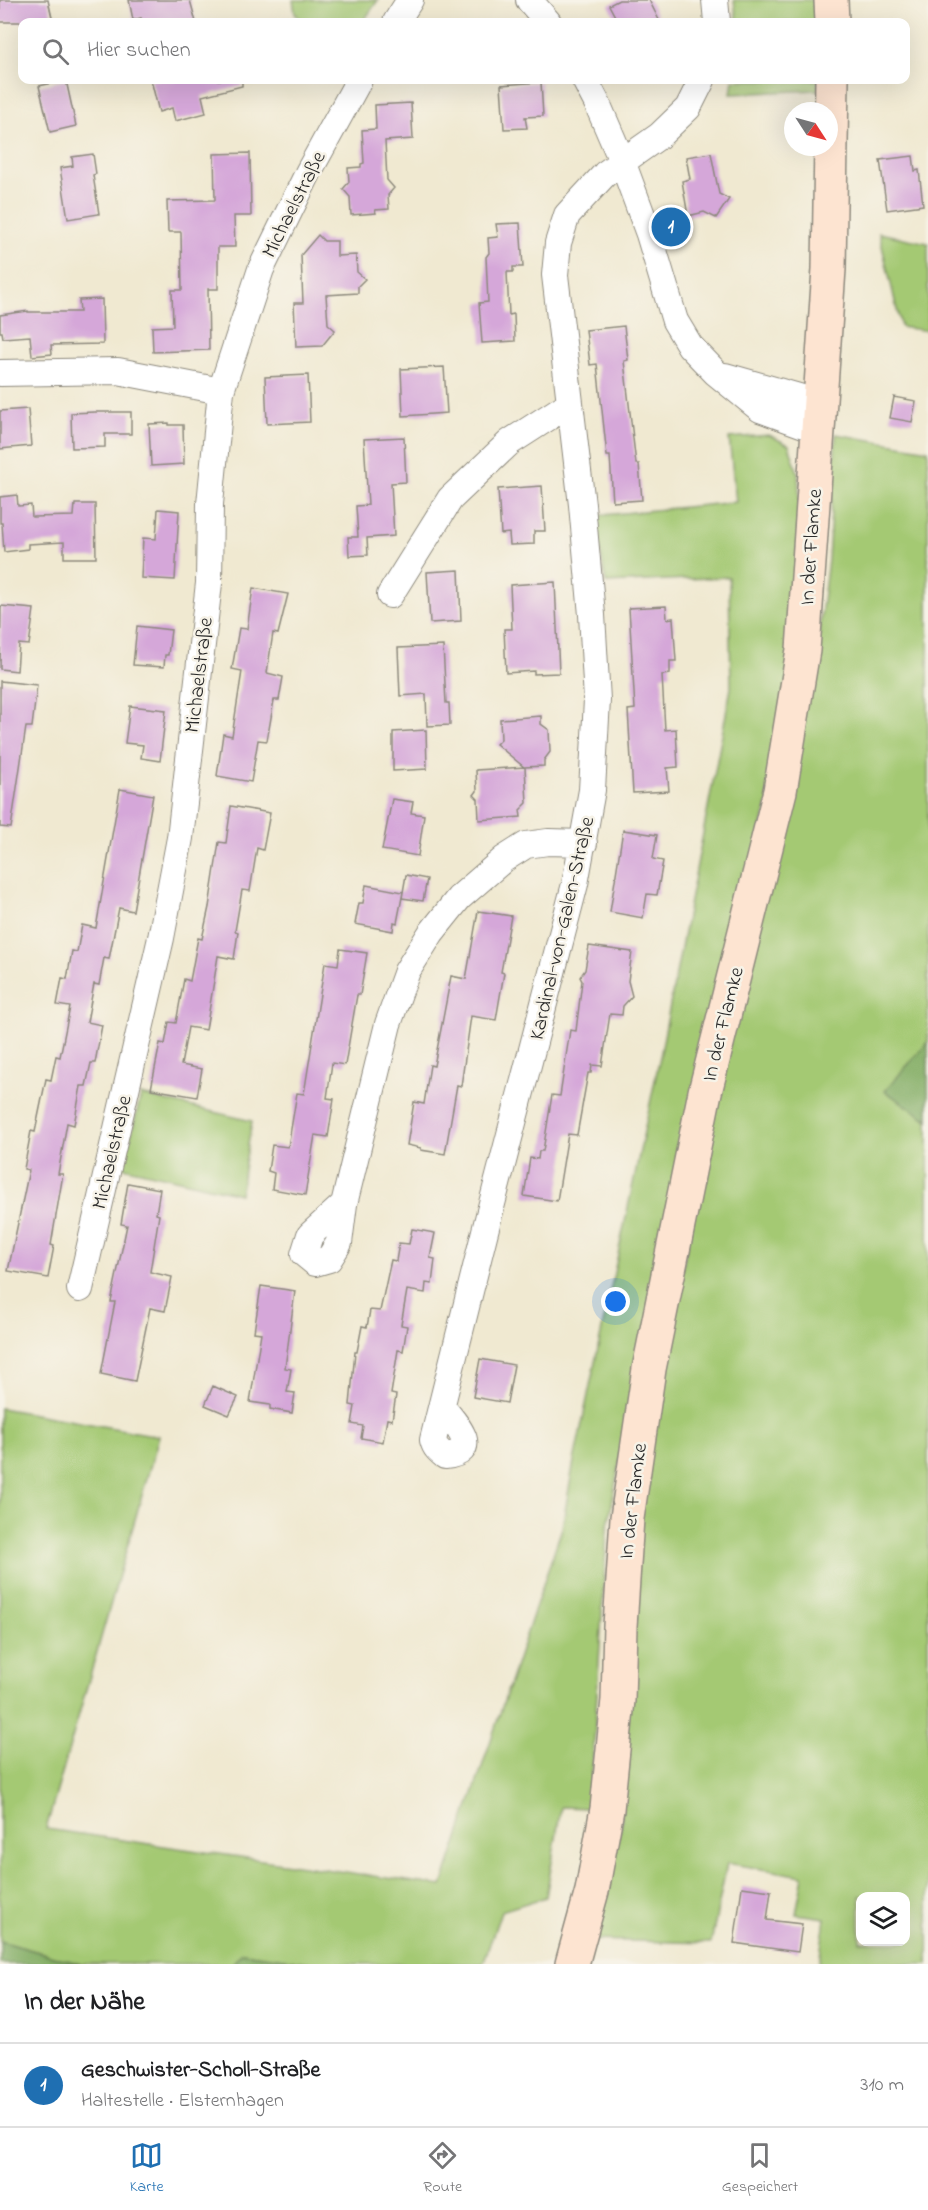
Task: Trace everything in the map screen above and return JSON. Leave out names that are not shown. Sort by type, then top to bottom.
[{"type":"main road","points":[[831,0],[832,18]]},
{"type":"main road","name":"In der Flamke","points":[[572,1964],[592,1891],[607,1809],[618,1700],[627,1518],[649,1369],[705,1092],[780,791],[803,650],[829,269],[832,84]]},
{"type":"street","points":[[399,18],[410,0]]},
{"type":"street","points":[[529,0],[545,18]]},
{"type":"street","points":[[715,0],[717,18]]},
{"type":"street","name":"Michaelstraße","points":[[80,1289],[161,938],[180,838],[209,583],[210,504],[221,391],[261,269],[309,171],[357,84]]},
{"type":"street","points":[[587,84],[622,161],[649,234],[675,321],[690,346],[716,373],[760,410],[819,416]]},
{"type":"street","name":"Kardinal-von-Galen-Straße","points":[[442,1407],[575,884],[584,843],[593,779],[597,700],[587,560],[555,275],[558,243],[567,215],[605,174],[658,136],[688,108],[700,84]]},
{"type":"street","points":[[0,373],[118,371],[221,391]]},
{"type":"street","points":[[390,595],[450,499],[510,442],[569,404]]},
{"type":"street","points":[[344,1204],[388,1024],[407,971],[431,933],[459,898],[504,859],[526,845],[548,842],[584,843]]},
{"type":"green space","points":[[293,0],[378,0],[366,18],[299,18],[295,13]]},
{"type":"green space","points":[[734,0],[814,0],[815,18],[736,18]]},
{"type":"green space","points":[[732,84],[818,84],[818,90],[731,94]]},
{"type":"green space","points":[[879,233],[928,243],[928,331],[901,327]]},
{"type":"green space","points":[[836,434],[928,450],[928,1042],[886,1091],[928,1120],[928,1964],[819,1964],[825,1918],[796,1914],[803,1876],[727,1863],[711,1943],[590,1940],[621,1827],[638,1535],[649,1447],[716,1091],[817,648],[828,560]]},
{"type":"green space","points":[[769,435],[789,445],[798,473],[800,512],[786,720],[620,1458],[607,1531],[590,1808],[561,1807],[546,1897],[501,1911],[483,1964],[318,1964],[242,1953],[232,1964],[81,1964],[0,1941],[0,1408],[159,1436],[46,1829],[442,1886],[562,1528],[574,1461],[661,1052],[731,688],[729,577],[606,583],[594,516],[736,502],[729,438]]},
{"type":"green space","points":[[928,1042],[928,1120],[885,1091]]},
{"type":"green space","points":[[141,1095],[252,1121],[240,1194],[123,1167]]},
{"type":"green space","points":[[0,1941],[81,1964],[0,1964]]},
{"type":"green space","points":[[242,1953],[318,1964],[232,1964]]},
{"type":"building","points":[[0,0],[48,0],[52,18],[18,18],[18,22],[0,22]]},
{"type":"building","points":[[129,0],[190,0],[195,18],[141,18],[133,18]]},
{"type":"building","points":[[619,0],[649,0],[658,18],[616,18],[609,5]]},
{"type":"building","points":[[67,84],[76,126],[50,132],[39,86]]},
{"type":"building","points":[[152,84],[242,84],[242,86],[202,96],[206,113],[175,121],[172,108],[159,112]]},
{"type":"building","points":[[541,84],[543,116],[525,117],[527,128],[504,129],[501,85]]},
{"type":"building","points":[[411,103],[413,139],[385,141],[387,180],[394,188],[388,195],[389,209],[375,210],[376,213],[351,215],[350,197],[343,189],[349,182],[348,168],[361,167],[364,163],[362,130],[376,129],[375,105]]},
{"type":"building","points":[[250,153],[251,216],[234,216],[235,247],[218,247],[218,289],[208,289],[209,350],[153,352],[152,327],[173,326],[172,290],[182,290],[181,232],[168,232],[167,201],[215,200],[214,154]]},
{"type":"building","points":[[711,153],[719,194],[729,199],[716,218],[704,212],[688,216],[682,181],[690,179],[686,157]]},
{"type":"building","points":[[93,154],[96,174],[93,175],[99,214],[68,219],[60,168],[73,166],[72,157]]},
{"type":"building","points":[[913,156],[915,171],[919,170],[923,205],[887,210],[880,160]]},
{"type":"building","points":[[520,223],[523,267],[513,267],[513,272],[507,272],[509,315],[514,314],[515,341],[482,343],[479,303],[488,302],[486,257],[489,253],[488,238],[498,237],[496,224]]},
{"type":"building","points":[[318,235],[324,241],[337,241],[337,256],[356,255],[357,272],[365,279],[358,286],[358,293],[326,295],[328,324],[335,330],[322,346],[296,347],[294,303],[303,303],[301,255]]},
{"type":"building","points":[[102,299],[103,344],[51,345],[52,354],[32,356],[30,336],[3,338],[0,332],[0,315],[28,311],[80,312],[79,300]]},
{"type":"building","points":[[624,326],[628,360],[624,361],[642,500],[613,502],[610,456],[607,456],[597,364],[590,365],[586,330]]},
{"type":"building","points":[[444,367],[447,413],[403,416],[401,369]]},
{"type":"building","points":[[308,375],[310,422],[267,424],[265,377]]},
{"type":"building","points":[[894,397],[916,401],[912,422],[890,418]]},
{"type":"building","points":[[28,409],[31,446],[0,449],[0,411]]},
{"type":"building","points":[[131,412],[131,434],[105,434],[105,447],[72,448],[71,413]]},
{"type":"building","points":[[169,423],[169,425],[183,425],[184,464],[151,466],[149,424]]},
{"type":"building","points":[[404,437],[406,482],[391,483],[394,536],[367,538],[368,555],[349,556],[348,537],[358,537],[356,506],[368,505],[364,439]]},
{"type":"building","points":[[542,486],[545,531],[534,531],[534,544],[510,545],[509,533],[501,534],[498,489]]},
{"type":"building","points":[[17,495],[18,506],[31,505],[32,517],[74,516],[75,504],[95,504],[96,558],[64,558],[64,542],[28,544],[28,549],[4,552],[2,523],[0,523],[0,497]]},
{"type":"building","points":[[158,509],[179,511],[175,580],[141,578],[143,538],[156,539]]},
{"type":"building","points":[[459,570],[461,621],[430,623],[427,572]]},
{"type":"building","points":[[555,582],[559,673],[534,674],[534,671],[506,673],[504,629],[512,629],[510,585]]},
{"type":"building","points":[[253,588],[288,594],[278,634],[273,633],[267,673],[283,677],[279,700],[274,700],[267,741],[258,740],[251,782],[217,776],[223,734],[232,736],[242,671],[232,669],[239,628],[247,629]]},
{"type":"building","points":[[1,606],[34,609],[29,645],[19,644],[17,671],[0,669]]},
{"type":"building","points":[[666,606],[667,619],[673,618],[676,661],[670,661],[670,674],[662,675],[665,730],[676,729],[678,767],[667,768],[669,791],[633,793],[628,710],[635,709],[629,608]]},
{"type":"building","points":[[137,626],[171,630],[164,667],[133,665]]},
{"type":"building","points":[[443,646],[446,703],[449,703],[450,725],[427,726],[426,694],[400,696],[398,648]]},
{"type":"building","points":[[0,681],[37,685],[32,727],[26,727],[11,828],[0,827]]},
{"type":"building","points":[[130,706],[166,710],[160,761],[141,758],[143,745],[125,743]]},
{"type":"building","points":[[541,716],[541,724],[549,730],[550,752],[544,760],[544,766],[524,767],[496,744],[501,739],[500,719]]},
{"type":"building","points":[[426,730],[427,769],[393,771],[393,732]]},
{"type":"building","points":[[525,767],[527,803],[520,810],[521,817],[479,820],[478,799],[474,795],[477,791],[476,770]]},
{"type":"building","points":[[120,789],[153,795],[133,911],[119,908],[109,959],[104,958],[99,985],[94,984],[87,1022],[102,1025],[95,1063],[91,1063],[86,1086],[81,1086],[74,1125],[67,1123],[58,1174],[63,1174],[48,1278],[8,1271],[29,1170],[24,1169],[31,1131],[35,1132],[46,1079],[51,1080],[56,1056],[60,1057],[70,1007],[57,1005],[62,978],[67,979],[72,951],[77,952],[82,925],[96,928]]},
{"type":"building","points":[[392,799],[413,802],[411,813],[424,815],[418,856],[382,850]]},
{"type":"building","points":[[231,806],[270,813],[263,850],[257,848],[250,891],[242,890],[235,931],[238,932],[234,959],[218,956],[206,1030],[188,1027],[181,1065],[202,1069],[197,1097],[151,1089],[160,1043],[165,1044],[169,1022],[176,1023],[184,979],[190,981],[198,938],[202,939],[219,842],[226,843]]},
{"type":"building","points":[[623,830],[657,835],[653,859],[663,861],[657,895],[647,894],[643,918],[610,912]]},
{"type":"building","points":[[406,875],[427,879],[423,901],[402,898]]},
{"type":"building","points":[[366,885],[403,892],[397,923],[394,922],[393,931],[355,924],[359,903],[363,903]]},
{"type":"building","points":[[478,911],[511,916],[501,972],[504,973],[496,1020],[471,1016],[461,1086],[457,1085],[445,1154],[421,1150],[421,1148],[407,1145],[414,1102],[424,1104],[430,1065],[434,1066],[451,976],[466,979]]},
{"type":"building","points":[[589,946],[632,952],[628,981],[632,996],[623,1006],[622,1015],[610,1014],[602,1066],[592,1065],[591,1073],[588,1073],[577,1135],[568,1134],[557,1201],[524,1196],[530,1158],[538,1159],[539,1151],[543,1151],[552,1095],[560,1096],[570,1030],[576,1031],[582,981],[580,977],[585,970]]},
{"type":"building","points":[[340,949],[367,953],[345,1065],[332,1063],[327,1098],[334,1099],[328,1137],[315,1135],[305,1195],[272,1189],[274,1173],[268,1171],[272,1145],[288,1147],[297,1093],[304,1094],[325,963],[338,965]]},
{"type":"building","points":[[128,1183],[160,1189],[156,1214],[159,1215],[150,1272],[172,1277],[165,1311],[150,1308],[135,1381],[101,1374],[115,1302],[111,1302],[127,1225],[121,1224]]},
{"type":"building","points":[[412,1229],[435,1233],[430,1258],[435,1259],[432,1284],[426,1283],[425,1293],[407,1290],[401,1325],[407,1326],[403,1351],[398,1350],[391,1394],[396,1395],[392,1420],[387,1419],[383,1442],[361,1438],[363,1426],[352,1424],[355,1406],[350,1405],[355,1352],[357,1352],[362,1326],[367,1327],[370,1310],[380,1311],[391,1260],[396,1261],[399,1243],[409,1244]]},
{"type":"building","points":[[261,1286],[295,1291],[285,1368],[291,1369],[287,1392],[295,1393],[292,1413],[270,1409],[270,1405],[250,1402],[261,1333],[254,1332]]},
{"type":"building","points":[[480,1359],[514,1365],[507,1403],[473,1397]]},
{"type":"building","points":[[213,1386],[238,1397],[229,1415],[205,1405]]},
{"type":"building","points":[[742,1887],[771,1891],[767,1920],[802,1924],[798,1952],[734,1943]]},
{"type":"place","name":"Geschwister-Scholl-Straße","points":[[671,227]]}]
